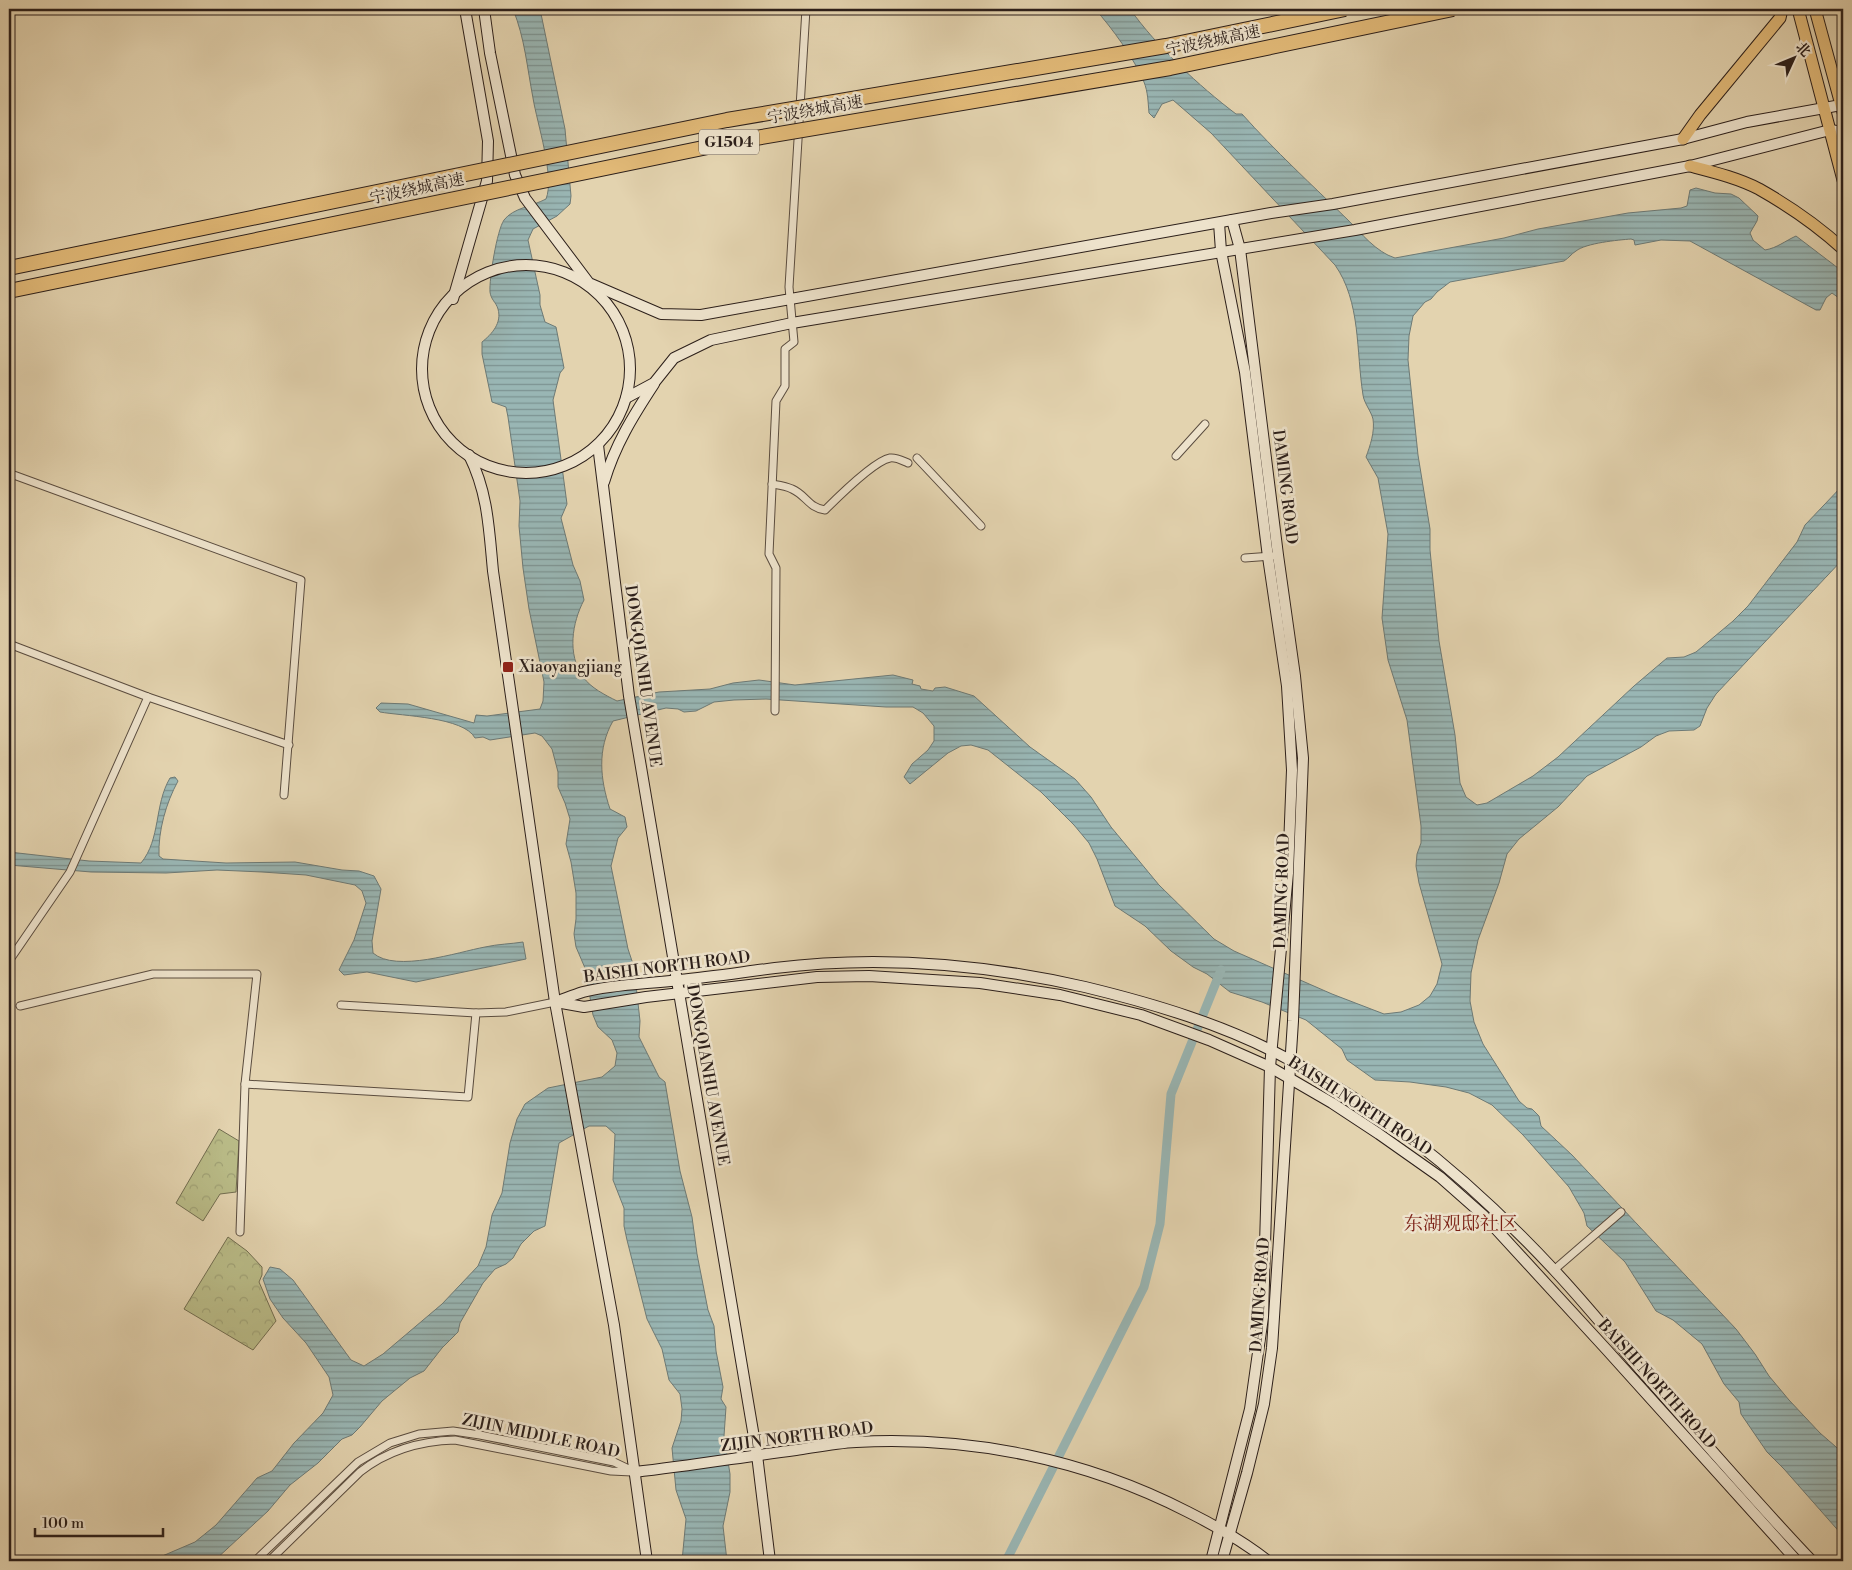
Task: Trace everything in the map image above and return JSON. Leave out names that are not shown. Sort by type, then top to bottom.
[{"type":"highway","name":"宁波绕城高速","points":[[9,268],[727,120],[1166,46],[1345,9]]},
{"type":"highway","name":"宁波绕城高速","points":[[9,291],[732,142],[1170,68],[1452,9]]},
{"type":"main road","points":[[453,299],[487,181],[488,140],[466,9]]},
{"type":"main road","points":[[484,9],[490,53],[515,176],[525,198],[589,283],[620,320],[630,358],[626,398],[614,424],[598,445],[570,465],[535,474],[504,471],[469,455],[450,440],[432,418],[420,385],[421,352],[436,322],[453,299],[482,276],[513,266],[545,264],[589,283],[661,314],[701,315],[1232,220],[1333,204],[1682,140],[1747,122],[1825,109],[1842,109],[1815,9]]},
{"type":"main road","points":[[1682,140],[1700,115],[1780,18],[1782,9]]},
{"type":"main road","points":[[1798,9],[1843,180]]},
{"type":"main road","points":[[602,488],[612,456],[627,425],[654,383],[674,358],[711,340],[792,323],[1355,230],[1690,166],[1830,130],[1843,132]]},
{"type":"main road","points":[[1690,166],[1732,178],[1758,189],[1820,228],[1843,249]]},
{"type":"main road","name":"DAMING ROAD","points":[[1210,1561],[1250,1409],[1263,1318],[1270,1067],[1288,873],[1292,770],[1287,686],[1240,249],[1232,220]]},
{"type":"main road","name":"DAMING ROAD","points":[[1219,223],[1221,251],[1245,372],[1273,556],[1295,676],[1303,758],[1293,1021],[1272,1348],[1264,1404],[1247,1474],[1222,1561]]},
{"type":"main road","points":[[626,398],[654,383]]},
{"type":"main road","name":"DONGQIANHU AVENUE","points":[[598,445],[629,696],[757,1455],[770,1561]]},
{"type":"main road","points":[[469,455],[478,474],[487,508],[493,571],[519,744],[554,1002],[614,1324],[647,1561]]},
{"type":"main road","name":"BAISHI NORTH ROAD","points":[[554,1002],[583,992],[814,963],[880,962],[928,964],[988,970],[1057,981],[1134,999],[1178,1012],[1272,1051],[1362,1103],[1419,1145],[1488,1204],[1554,1270],[1760,1505],[1812,1561]]},
{"type":"main road","name":"BAISHI NORTH ROAD","points":[[554,1002],[584,1007],[762,982],[817,977],[869,976],[926,979],[1018,988],[1060,995],[1141,1015],[1209,1040],[1270,1067],[1379,1134],[1440,1177],[1483,1215],[1796,1561]]},
{"type":"main road","name":"ZIJIN NORTH ROAD","points":[[635,1472],[854,1442],[892,1441],[974,1445],[1040,1457],[1084,1469],[1135,1487],[1220,1528],[1268,1561]]},
{"type":"street","points":[[775,710],[776,568],[769,554],[772,484],[776,400],[785,386],[785,348],[794,342],[789,298],[806,9]]},
{"type":"street","points":[[1176,456],[1205,424]]},
{"type":"street","points":[[772,484],[792,488],[816,508],[825,510],[878,463],[890,458],[900,459],[908,464]]},
{"type":"street","points":[[916,458],[981,526]]},
{"type":"street","points":[[9,480],[11,474],[301,580],[284,795]]},
{"type":"street","points":[[1245,558],[1273,556]]},
{"type":"street","points":[[9,644],[148,697],[288,745]]},
{"type":"street","points":[[9,961],[70,872],[148,697]]},
{"type":"street","points":[[20,1006],[153,974],[257,974],[244,1084],[240,1232]]},
{"type":"street","points":[[341,1005],[476,1013],[506,1012],[554,1002]]},
{"type":"street","points":[[244,1084],[468,1097],[476,1013]]},
{"type":"street","points":[[1554,1270],[1620,1212]]},
{"type":"street","name":"ZIJIN MIDDLE ROAD","points":[[255,1561],[358,1462],[390,1443],[419,1434],[454,1431],[480,1435],[614,1462],[635,1472]]},
{"type":"street","name":"ZIJIN MIDDLE ROAD","points":[[269,1561],[360,1472],[388,1454],[411,1446],[455,1440],[611,1471],[635,1472]]},
{"type":"green space","points":[[219,1129],[239,1141],[236,1192],[220,1194],[203,1221],[176,1203]]},
{"type":"green space","points":[[228,1237],[247,1251],[262,1267],[262,1275],[259,1282],[276,1321],[253,1350],[184,1309]]},
{"type":"water","points":[[513,9],[540,9],[565,129],[571,196],[570,204],[557,216],[533,229],[528,240],[540,295],[540,305],[545,322],[556,327],[564,368],[560,373],[553,400],[567,504],[561,518],[584,600],[574,628],[573,649],[578,668],[586,681],[598,691],[617,701],[659,692],[710,689],[733,683],[759,680],[795,685],[893,675],[913,680],[912,684],[920,686],[921,689],[933,691],[935,688],[945,687],[974,696],[1030,747],[1075,779],[1091,797],[1111,827],[1159,885],[1214,939],[1234,951],[1332,994],[1384,1014],[1401,1012],[1419,1005],[1430,996],[1437,984],[1442,964],[1416,866],[1417,854],[1421,843],[1421,826],[1407,720],[1388,660],[1382,618],[1388,534],[1378,478],[1366,457],[1373,434],[1373,419],[1363,395],[1356,327],[1349,295],[1335,265],[1211,133],[1173,100],[1162,104],[1154,118],[1149,113],[1148,97],[1144,82],[1135,63],[1095,9],[1130,9],[1153,38],[1193,78],[1236,114],[1242,114],[1369,242],[1395,258],[1628,213],[1681,208],[1687,206],[1690,190],[1696,188],[1715,193],[1731,194],[1739,198],[1758,216],[1750,233],[1753,240],[1765,250],[1796,236],[1838,268],[1843,275],[1843,301],[1832,293],[1826,298],[1820,310],[1816,310],[1690,241],[1661,240],[1635,245],[1634,240],[1631,239],[1594,244],[1581,248],[1564,261],[1450,282],[1425,302],[1413,316],[1409,336],[1408,360],[1418,455],[1430,529],[1430,550],[1439,641],[1455,735],[1460,783],[1466,797],[1477,805],[1487,803],[1533,776],[1558,757],[1667,658],[1684,657],[1696,652],[1733,621],[1748,606],[1797,542],[1805,525],[1843,485],[1843,559],[1716,694],[1707,708],[1700,726],[1694,730],[1669,731],[1656,736],[1641,747],[1587,776],[1558,807],[1519,839],[1507,854],[1499,883],[1478,940],[1471,973],[1470,1001],[1474,1022],[1483,1044],[1519,1101],[1539,1116],[1541,1126],[1572,1155],[1736,1329],[1769,1376],[1789,1400],[1820,1433],[1843,1453],[1843,1536],[1767,1452],[1741,1414],[1739,1402],[1724,1384],[1702,1344],[1673,1320],[1656,1311],[1625,1262],[1587,1226],[1584,1213],[1569,1187],[1523,1135],[1492,1105],[1469,1093],[1446,1087],[1375,1080],[1347,1060],[1342,1049],[1306,1020],[1262,1002],[1230,992],[1207,974],[1193,967],[1171,951],[1145,926],[1115,906],[1089,843],[1041,792],[988,750],[971,745],[961,746],[948,753],[910,784],[904,777],[912,764],[928,750],[934,741],[934,726],[923,713],[913,707],[766,699],[714,702],[696,711],[684,712],[678,709],[666,708],[613,721],[604,742],[602,753],[602,775],[610,809],[625,817],[627,827],[618,838],[611,866],[628,949],[634,967],[640,1021],[639,1037],[659,1077],[665,1082],[680,1171],[692,1217],[708,1310],[714,1326],[716,1351],[723,1387],[721,1399],[726,1407],[724,1436],[730,1474],[730,1492],[723,1526],[727,1561],[682,1561],[686,1519],[676,1490],[672,1448],[681,1421],[680,1394],[669,1380],[662,1349],[647,1319],[627,1240],[624,1226],[624,1208],[613,1180],[615,1134],[606,1126],[589,1126],[559,1143],[545,1226],[534,1231],[521,1244],[513,1258],[495,1269],[483,1283],[460,1323],[458,1332],[442,1348],[424,1371],[410,1378],[382,1401],[352,1435],[342,1439],[318,1463],[290,1485],[268,1511],[214,1561],[157,1561],[160,1557],[195,1542],[216,1525],[257,1478],[272,1471],[294,1443],[323,1413],[333,1395],[329,1377],[306,1343],[283,1318],[270,1299],[263,1279],[270,1267],[280,1269],[293,1280],[351,1360],[364,1366],[383,1354],[442,1304],[478,1266],[486,1247],[492,1215],[502,1193],[510,1143],[517,1119],[525,1104],[548,1088],[602,1077],[615,1066],[617,1053],[612,1040],[598,1027],[593,1015],[585,968],[576,947],[574,934],[576,893],[566,844],[570,819],[558,787],[558,772],[552,749],[542,736],[535,733],[490,740],[483,737],[475,738],[469,731],[446,722],[417,716],[380,712],[376,708],[381,703],[408,704],[474,723],[476,715],[487,716],[540,709],[543,701],[544,682],[529,609],[523,568],[519,526],[520,501],[508,417],[506,407],[492,402],[482,354],[482,342],[493,332],[499,319],[498,309],[491,295],[490,286],[494,255],[501,225],[508,216],[518,210],[546,199],[548,189],[547,164],[523,42]]},
{"type":"water","points":[[175,777],[178,781],[166,808],[161,827],[159,856],[163,859],[226,863],[295,862],[359,871],[374,876],[381,889],[372,941],[373,953],[383,959],[411,961],[428,959],[490,946],[523,942],[526,959],[416,982],[367,972],[344,975],[339,970],[354,940],[366,903],[362,891],[355,885],[306,875],[262,872],[217,870],[166,873],[91,872],[9,865],[9,852],[89,861],[141,863],[152,843],[165,788],[170,778]]},
{"type":"waterway","points":[[1006,1561],[1144,1287],[1160,1224],[1171,1094],[1221,970]]},
{"type":"place","name":"Xiaoyangjiang","points":[[508,667]]},
{"type":"district","name":"东湖观邸社区","points":[[1461,1224]]}]
